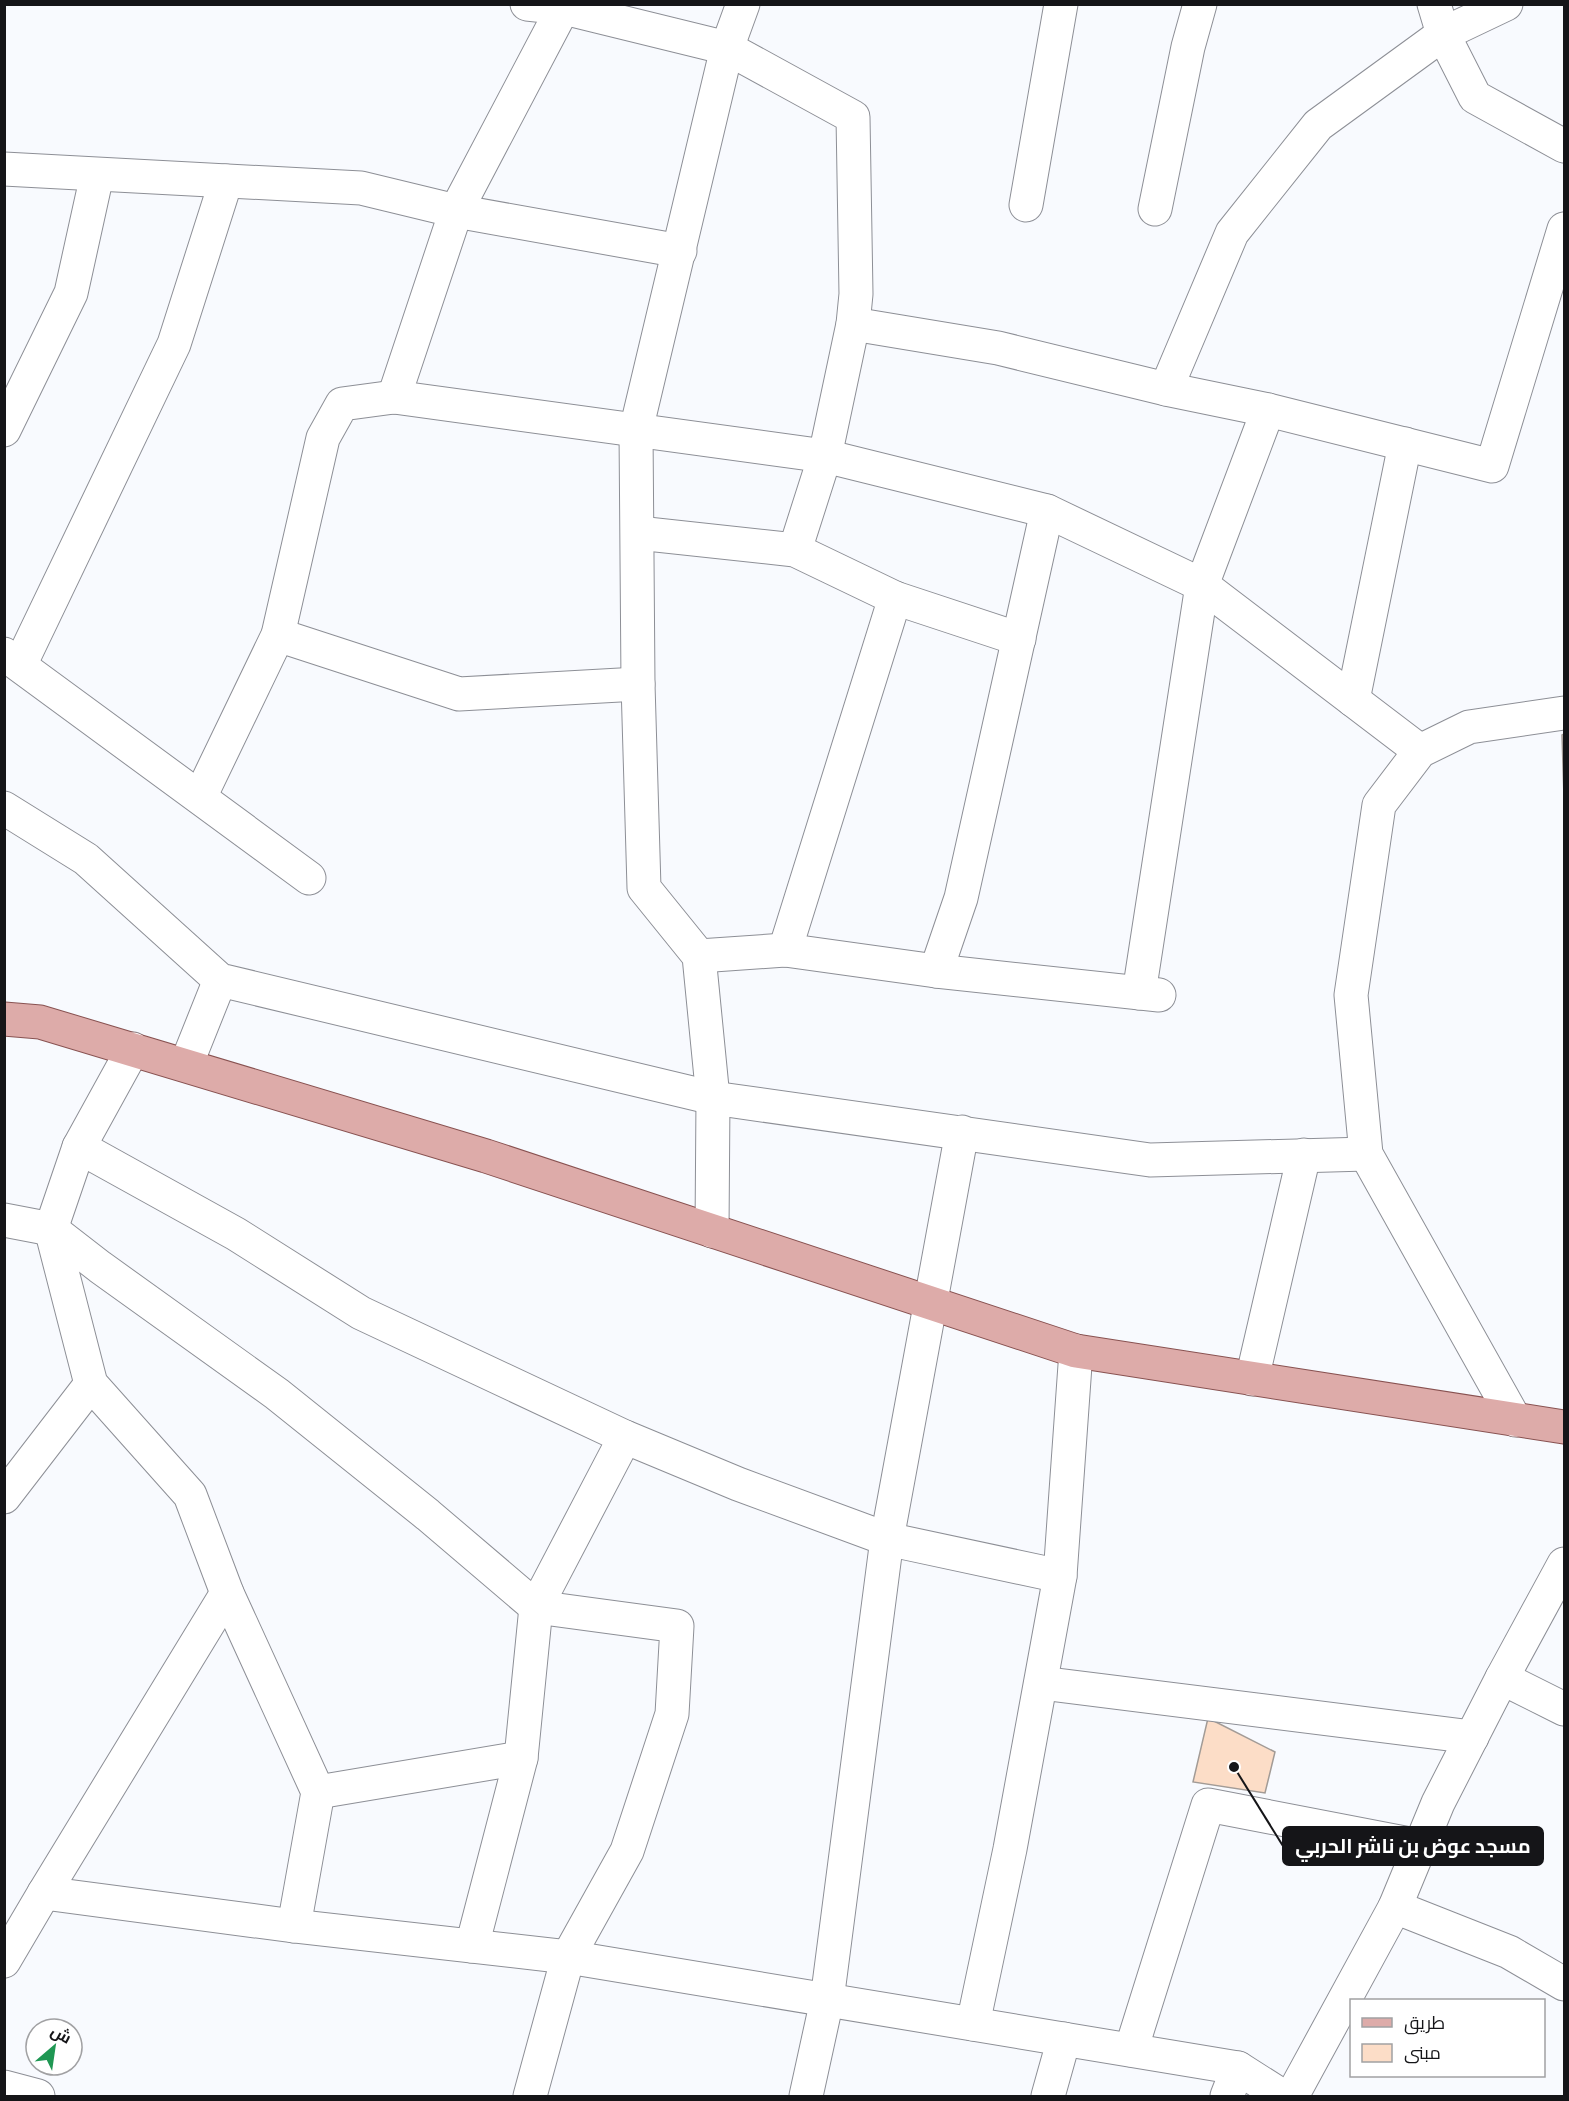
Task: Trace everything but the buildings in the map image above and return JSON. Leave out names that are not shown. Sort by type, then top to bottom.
[{"type":"main road","points":[[4,1019],[40,1022],[486,1156],[1076,1351],[1564,1427]]},
{"type":"street","points":[[527,4],[565,6],[727,48],[853,117],[856,294],[853,324],[825,456],[795,550]]},
{"type":"street","points":[[712,1231],[713,1098],[699,956],[644,888],[638,684],[636,430],[727,48],[743,4]]},
{"type":"street","points":[[1026,205],[1061,4]]},
{"type":"street","points":[[1155,209],[1188,47],[1200,4]]},
{"type":"street","points":[[1166,389],[1232,233],[1318,125],[1438,19],[1506,4]]},
{"type":"street","points":[[394,397],[456,211],[565,6]]},
{"type":"street","points":[[1438,19],[1475,98],[1564,146]]},
{"type":"street","points":[[4,169],[361,188],[456,211],[680,251]]},
{"type":"street","points":[[4,430],[71,293],[97,175]]},
{"type":"street","points":[[226,181],[174,344],[12,659],[309,878]]},
{"type":"street","points":[[853,324],[998,348],[1492,466],[1564,229]]},
{"type":"street","points":[[200,797],[278,635],[323,438],[342,404],[394,397],[825,456],[1047,511],[1202,585],[1420,751]]},
{"type":"street","points":[[699,956],[786,950],[936,971],[1149,994],[1202,585],[1268,411]]},
{"type":"street","points":[[1353,700],[1405,444]]},
{"type":"street","points":[[936,971],[961,898],[1047,511]]},
{"type":"street","points":[[638,533],[795,550],[895,598],[1018,639]]},
{"type":"street","points":[[786,950],[895,598]]},
{"type":"street","points":[[278,635],[459,694],[638,684]]},
{"type":"street","points":[[1515,1420],[1366,1154],[1351,995],[1379,805],[1420,751],[1469,727],[1564,713]]},
{"type":"street","points":[[4,808],[86,859],[220,980],[713,1098],[1150,1160],[1366,1154]]},
{"type":"street","points":[[186,1065],[220,980]]},
{"type":"street","points":[[133,1049],[79,1147],[51,1229],[91,1384],[190,1495],[226,1593],[318,1792],[294,1926]]},
{"type":"street","points":[[806,2097],[827,2000],[887,1539],[962,1132]]},
{"type":"street","points":[[79,1147],[236,1234],[361,1313],[625,1437],[738,1484],[887,1539],[1060,1576]]},
{"type":"street","points":[[1252,1379],[1304,1155]]},
{"type":"street","points":[[4,1220],[51,1229],[277,1394],[428,1515],[536,1607],[677,1626],[672,1714],[627,1851],[568,1957],[530,2097]]},
{"type":"street","points":[[973,2024],[1010,1849],[1060,1576],[1076,1351]]},
{"type":"street","points":[[4,1497],[91,1384]]},
{"type":"street","points":[[472,1946],[521,1758],[536,1607],[625,1437]]},
{"type":"street","points":[[1292,2097],[1395,1907],[1438,1803],[1564,1564]]},
{"type":"street","points":[[4,1961],[226,1593]]},
{"type":"street","points":[[1502,1678],[1564,1709]]},
{"type":"street","points":[[1041,1683],[1472,1737]]},
{"type":"street","points":[[318,1792],[521,1758]]},
{"type":"street","points":[[1131,2050],[1208,1805],[1420,1846]]},
{"type":"street","points":[[44,1893],[294,1926],[568,1957],[1131,2050],[1282,2097]]},
{"type":"street","points":[[1395,1907],[1509,1952],[1564,1984]]},
{"type":"street","points":[[1048,2097],[1064,2039]]},
{"type":"street","points":[[4,2087],[38,2097]]},
{"type":"place","name":"مسجد عوض بن ناشر الحربي","points":[[1234,1767]]}]
